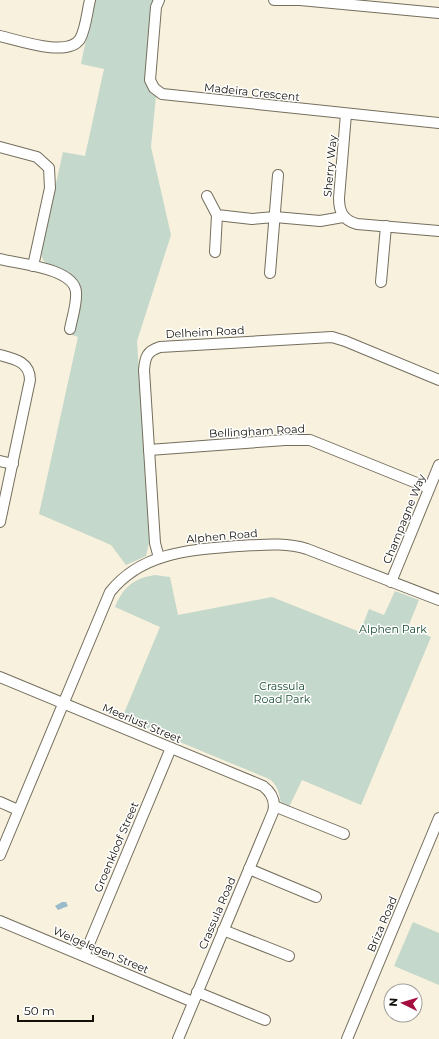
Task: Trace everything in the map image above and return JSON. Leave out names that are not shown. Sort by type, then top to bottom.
[{"type":"street","points":[[0,36],[53,48],[66,48],[79,40],[83,32],[90,0]]},
{"type":"street","name":"Madeira Crescent","points":[[159,0],[156,7],[150,75],[152,84],[157,92],[167,95],[439,123]]},
{"type":"street","points":[[274,0],[300,0],[439,13]]},
{"type":"street","name":"Sherry Way","points":[[340,218],[339,198],[346,114]]},
{"type":"street","points":[[0,148],[37,156],[49,168],[50,188],[32,266]]},
{"type":"street","points":[[270,273],[278,175]]},
{"type":"street","points":[[207,196],[217,215],[215,252]]},
{"type":"street","points":[[217,215],[252,219],[275,217],[320,221],[340,218],[357,224],[439,231]]},
{"type":"street","points":[[381,282],[386,226]]},
{"type":"street","points":[[0,260],[59,273],[71,280],[76,292],[70,329]]},
{"type":"street","name":"Delheim Road","points":[[159,558],[155,543],[144,360],[148,353],[153,349],[160,347],[332,337],[439,380]]},
{"type":"street","points":[[0,356],[21,362],[28,369],[30,375],[0,522]]},
{"type":"street","name":"Bellingham Road","points":[[149,450],[285,440],[310,440],[321,443],[429,488]]},
{"type":"street","points":[[0,461],[13,464]]},
{"type":"street","name":"Champagne Way","points":[[391,582],[439,466]]},
{"type":"street","name":"Alphen Road","points":[[0,855],[110,592],[124,576],[159,558],[191,550],[266,544],[290,545],[308,549],[439,600]]},
{"type":"street","name":"Meerlust Street","points":[[0,677],[263,786],[272,795],[274,806]]},
{"type":"street","name":"Groenkloof Street","points":[[84,956],[171,748]]},
{"type":"street","points":[[0,802],[18,810]]},
{"type":"street","points":[[274,806],[344,834]]},
{"type":"street","name":"Crassula Road","points":[[178,1039],[274,806]]},
{"type":"street","name":"Briza Road","points":[[347,1039],[439,818]]},
{"type":"street","points":[[249,869],[316,897]]},
{"type":"street","name":"Welgelegen Street","points":[[0,921],[193,1002]]},
{"type":"street","points":[[223,930],[289,956]]},
{"type":"street","points":[[197,992],[265,1020]]},
{"type":"green space","points":[[94,0],[153,0],[146,76],[148,88],[156,96],[151,147],[171,235],[137,341],[150,539],[146,556],[126,565],[111,545],[39,514],[78,337],[72,335],[79,308],[80,297],[77,283],[73,276],[47,264],[43,259],[41,251],[63,152],[85,156],[104,69],[81,64]]},
{"type":"green space","name":"Crassula Road Park","points":[[155,575],[170,577],[178,615],[272,597],[360,632],[369,609],[384,615],[395,591],[419,600],[408,627],[431,637],[361,805],[302,780],[289,807],[281,803],[276,787],[269,779],[122,718],[160,627],[115,607],[122,594],[135,581]]},
{"type":"green space","points":[[413,922],[439,933],[439,985],[394,966]]},
{"type":"water","points":[[62,902],[66,902],[68,906],[58,910],[55,906]]},
{"type":"park label","name":"Alphen Park","points":[[393,629]]}]
